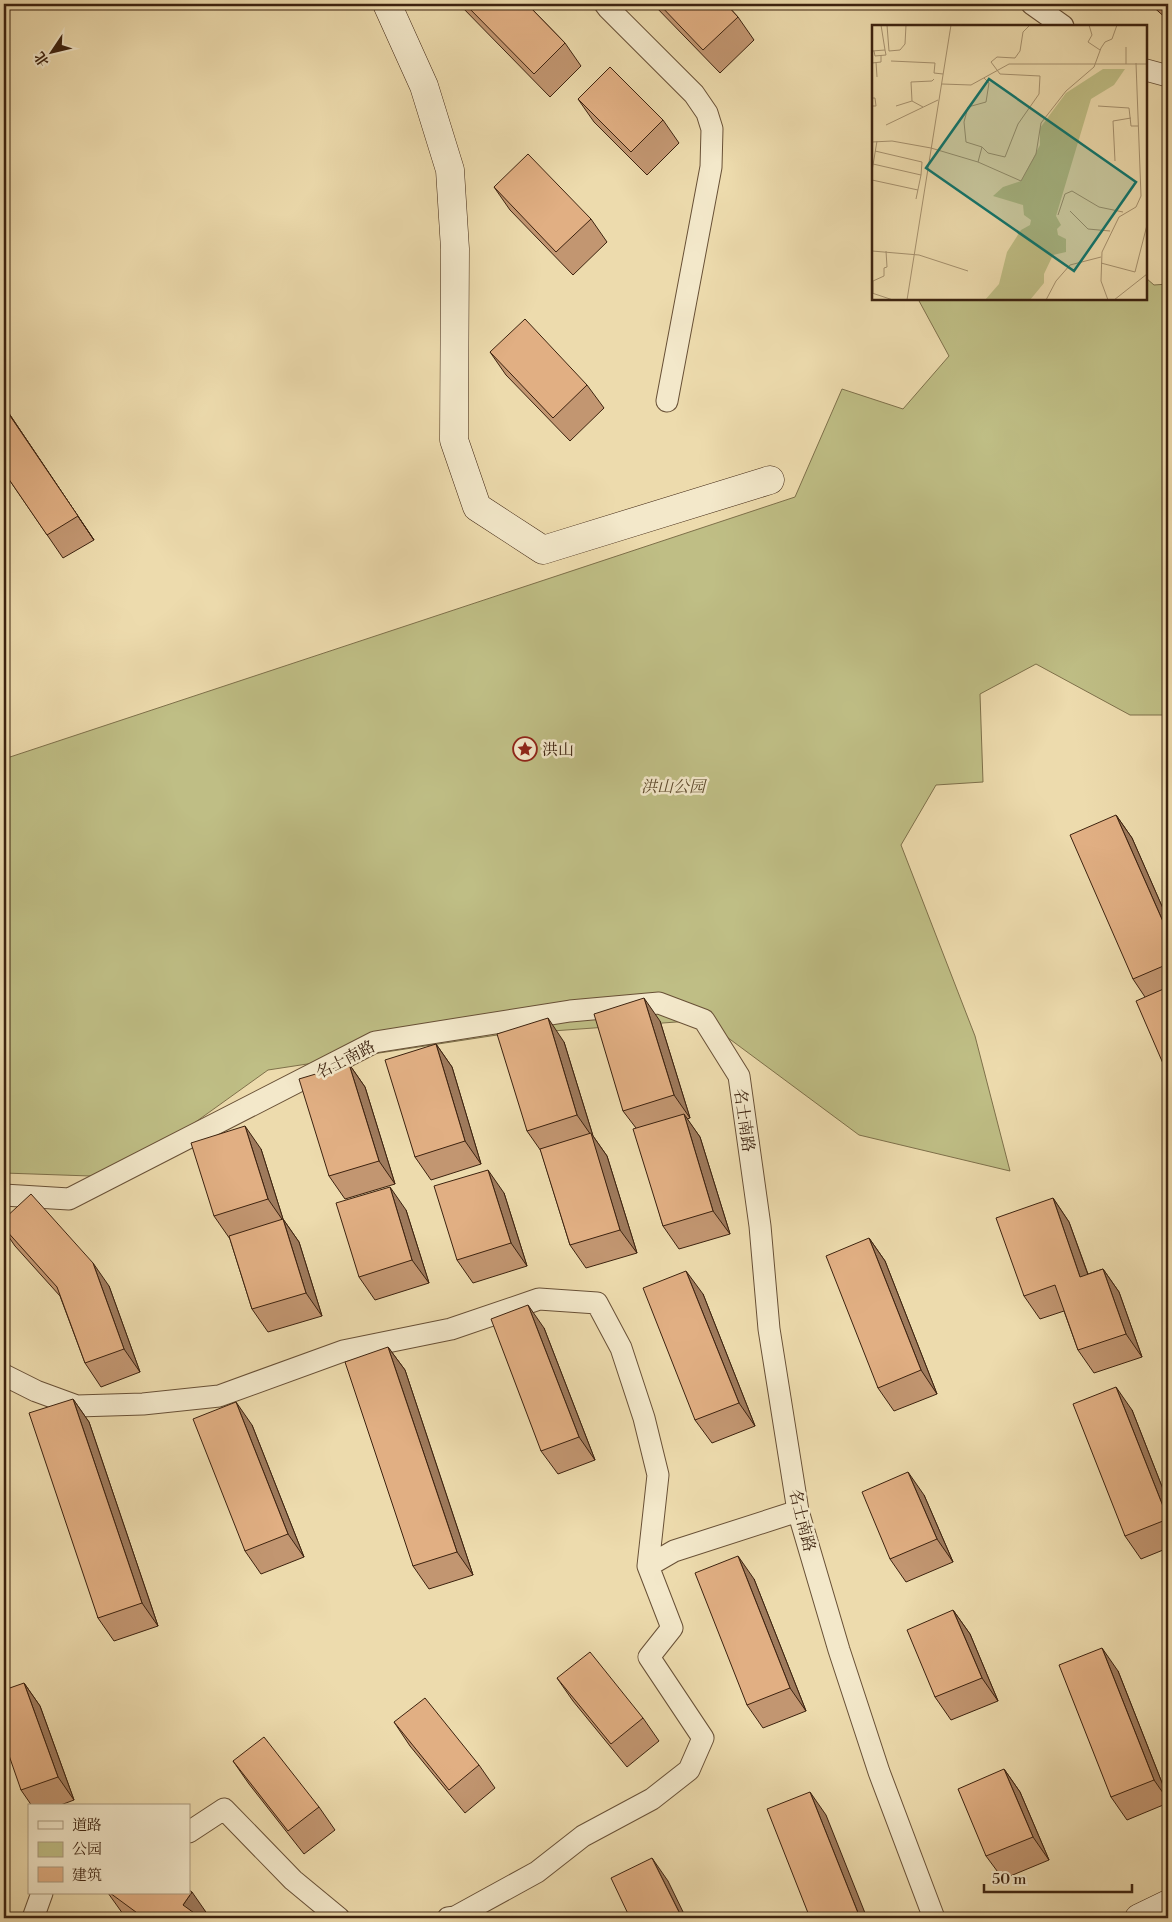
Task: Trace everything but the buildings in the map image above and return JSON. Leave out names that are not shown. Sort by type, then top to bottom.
[{"type":"street","points":[[387,4],[424,86],[450,170],[455,249],[454,440],[477,507],[543,550],[770,480]]},
{"type":"street","points":[[606,4],[694,94],[707,112],[712,130],[710,167],[668,401]]},
{"type":"street","points":[[1032,4],[1062,25]]},
{"type":"street","points":[[1147,70],[1168,76]]},
{"type":"street","name":"名士南路","points":[[4,1195],[70,1199],[375,1042],[570,1011],[659,1003],[704,1020],[738,1076],[760,1226],[769,1329],[798,1511],[839,1650],[879,1772],[934,1918]]},
{"type":"street","points":[[4,1375],[36,1391],[77,1406],[143,1404],[219,1396],[343,1351],[451,1329],[539,1299],[597,1303],[621,1348],[644,1418],[658,1475],[648,1566],[672,1628],[649,1657],[703,1738],[689,1770],[652,1799],[583,1836],[537,1872],[455,1917],[448,1918]]},
{"type":"street","points":[[648,1566],[674,1551],[798,1511]]},
{"type":"street","points":[[190,1831],[224,1809],[293,1880],[339,1918]]},
{"type":"street","points":[[33,1918],[42,1894]]},
{"type":"street","points":[[1139,1918],[1168,1904]]},
{"type":"green space","name":"洪山公园","points":[[1147,279],[1154,285],[1168,284],[1168,715],[1130,715],[1036,664],[980,694],[983,782],[936,785],[901,845],[975,1036],[1010,1171],[859,1135],[704,1020],[497,1035],[268,1070],[119,1177],[4,1173],[4,759],[795,497],[842,389],[903,409],[949,356],[919,300],[1147,300]]},
{"type":"place","name":"洪山","points":[[525,749]]}]
